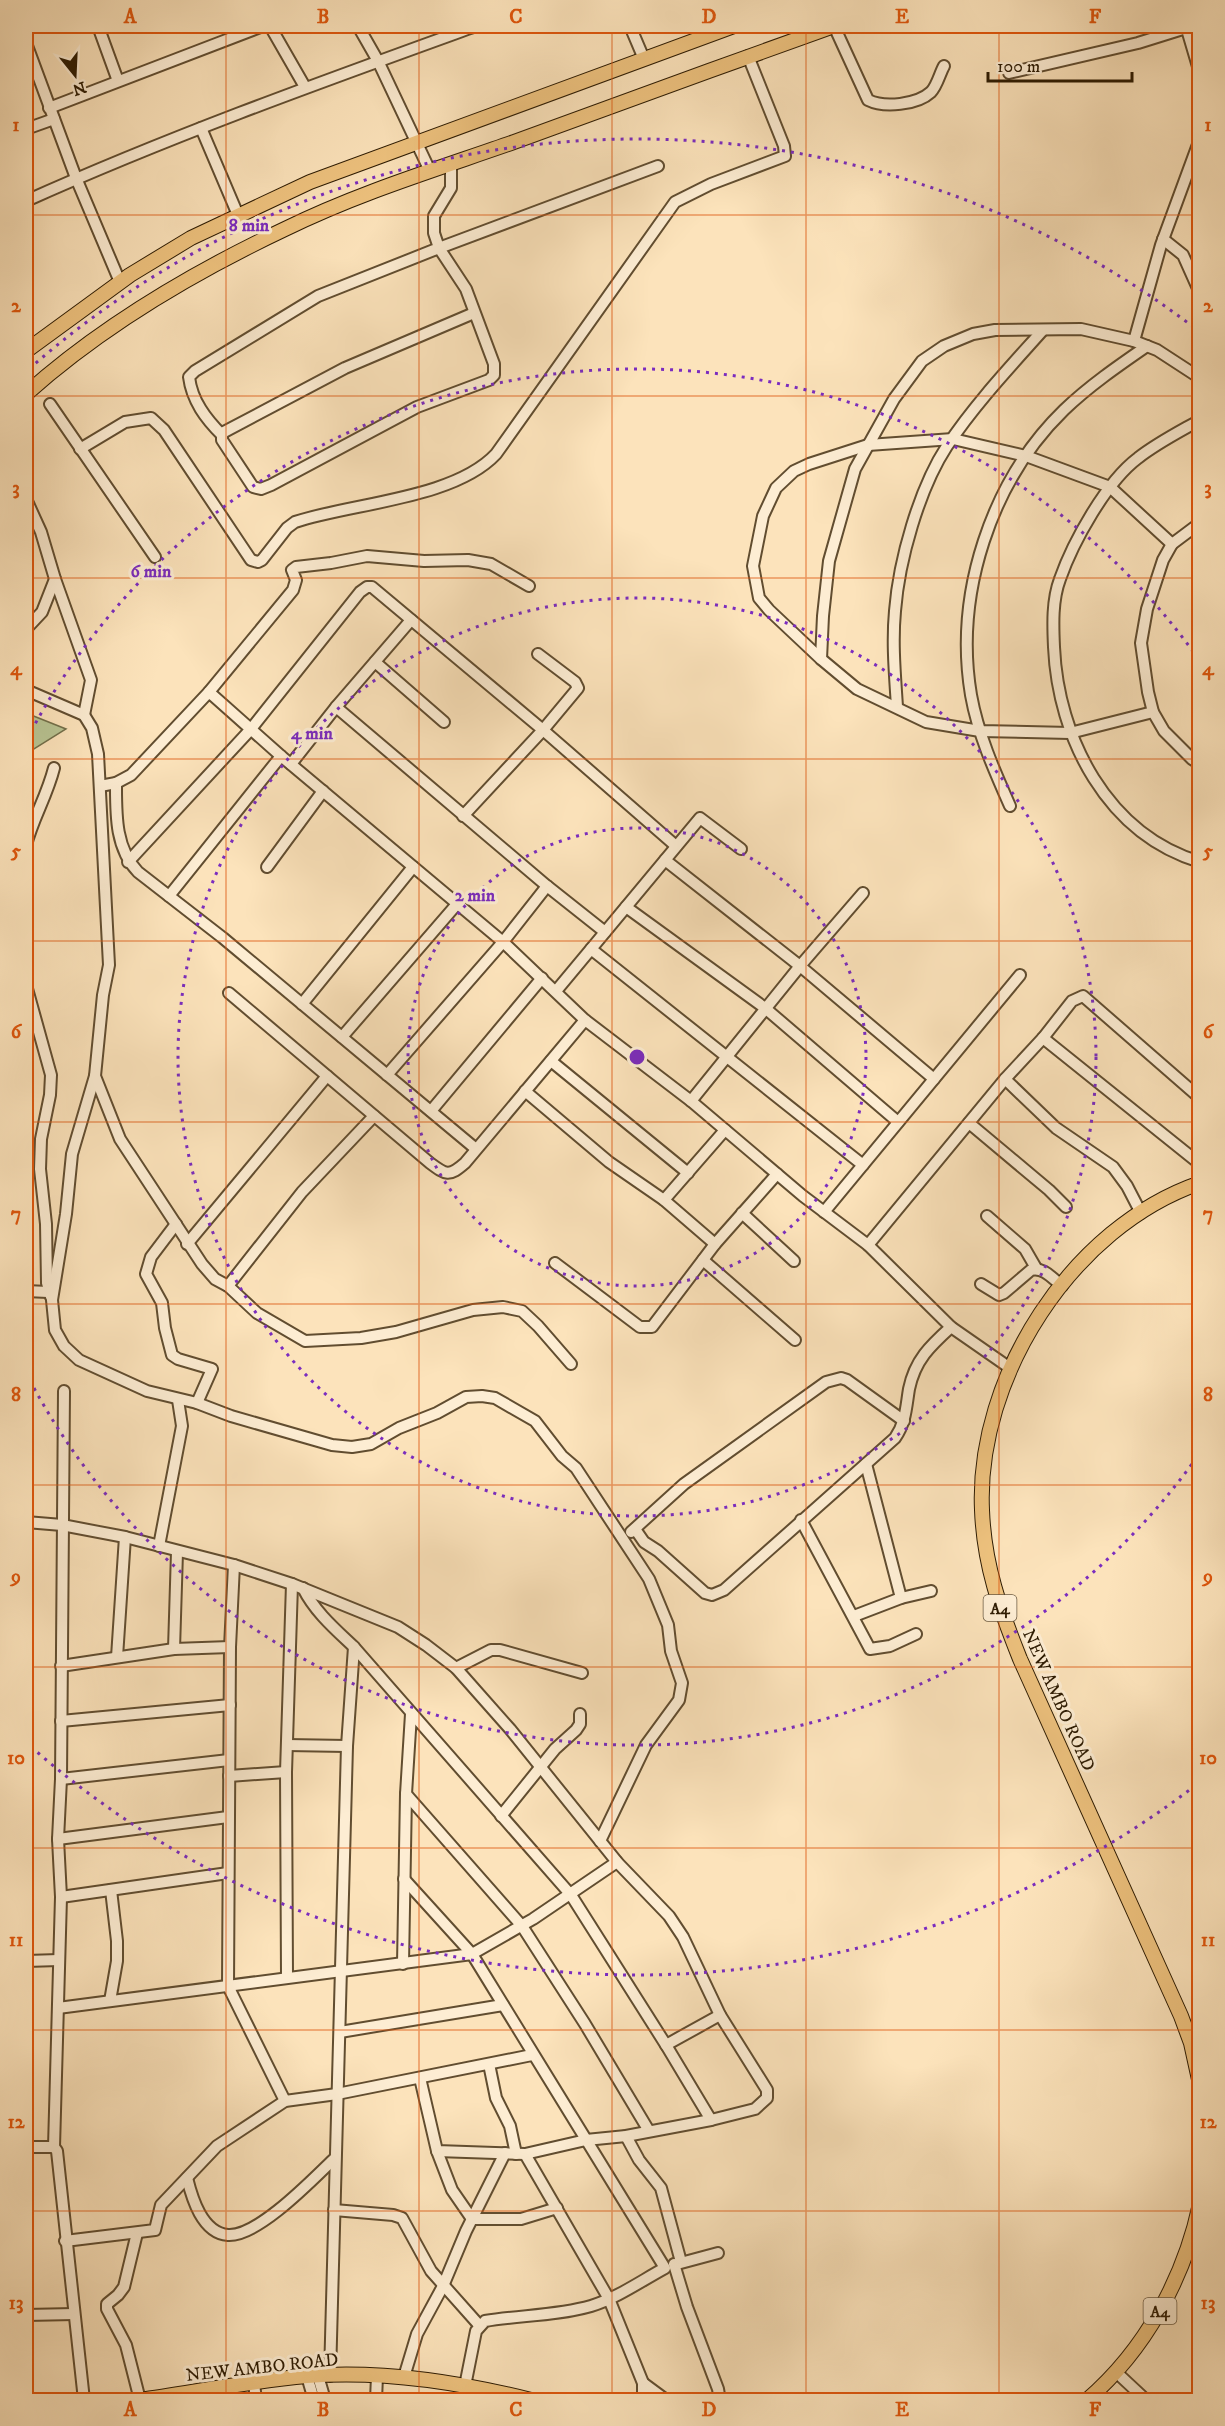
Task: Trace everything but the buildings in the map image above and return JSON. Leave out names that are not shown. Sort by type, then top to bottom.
[{"type":"main road","points":[[26,351],[120,282],[191,238],[238,215],[310,182],[734,26]]},
{"type":"main road","points":[[26,394],[90,342],[191,278],[286,228],[430,171],[834,26]]},
{"type":"main road","name":"NEW AMBO ROAD","points":[[1200,1183],[1183,1189],[1124,1224],[1087,1257],[1051,1298],[1010,1368],[997,1401],[987,1449],[982,1510],[987,1561],[997,1601],[1028,1677],[1195,2041],[1200,2084]]},
{"type":"main road","name":"A4","points":[[1087,2400],[1116,2372],[1149,2328],[1171,2290],[1186,2258],[1200,2204]]},
{"type":"main road","name":"NEW AMBO ROAD","points":[[143,2400],[318,2376],[404,2377],[471,2391],[531,2400]]},
{"type":"street","points":[[98,26],[118,81]]},
{"type":"street","points":[[49,108],[263,26]]},
{"type":"street","points":[[270,26],[305,87]]},
{"type":"street","points":[[358,26],[378,61],[430,171]]},
{"type":"street","points":[[26,201],[76,178],[305,87],[457,29],[476,26]]},
{"type":"street","points":[[630,26],[644,59]]},
{"type":"street","points":[[834,26],[868,100],[876,104],[893,105],[926,95],[932,91],[944,66]]},
{"type":"street","points":[[1186,27],[1198,70],[1200,88]]},
{"type":"street","points":[[1009,73],[1138,43],[1186,27],[1200,33]]},
{"type":"street","points":[[26,49],[76,178],[120,282]]},
{"type":"street","points":[[81,448],[125,422],[151,418],[164,430],[251,560],[258,562],[295,522],[389,501],[476,472],[501,448],[675,202],[711,184],[785,156],[784,146],[748,56]]},
{"type":"street","points":[[26,129],[54,119]]},
{"type":"street","points":[[201,128],[238,215]]},
{"type":"street","points":[[1134,340],[1163,239],[1200,139]]},
{"type":"street","points":[[451,164],[451,188],[434,216],[434,233],[439,248],[466,288],[494,364],[494,375],[489,380],[417,407],[261,489],[253,487],[222,440],[222,435],[208,421],[196,402],[189,377],[195,370],[318,296],[439,248],[658,166]]},
{"type":"street","points":[[1163,239],[1183,255],[1200,293]]},
{"type":"street","points":[[222,435],[345,368],[474,313]]},
{"type":"street","points":[[821,658],[829,561],[855,469],[907,380],[922,361],[944,346],[973,334],[995,330],[1081,329],[1134,340],[1157,350],[1200,378]]},
{"type":"street","points":[[897,707],[895,612],[904,556],[922,498],[952,439],[1043,330]]},
{"type":"street","points":[[1010,806],[987,755],[971,694],[968,619],[976,568],[996,510],[1026,456],[1064,411],[1107,374],[1147,346]]},
{"type":"street","points":[[50,404],[155,557]]},
{"type":"street","points":[[1200,420],[1137,459],[1110,487],[1087,522],[1059,580],[1053,622],[1055,669],[1070,733],[1107,799],[1134,827],[1180,856],[1200,862]]},
{"type":"street","points":[[1153,712],[1070,733],[980,731],[926,722],[857,689],[821,658],[759,598],[753,566],[763,516],[776,488],[794,471],[809,464],[868,446],[952,439],[1026,456],[1110,487],[1172,544]]},
{"type":"street","points":[[26,499],[41,532],[91,680],[84,715],[95,737],[100,786],[109,965],[103,995],[94,1076],[72,1154],[66,1214],[50,1296]]},
{"type":"street","points":[[1200,523],[1172,544],[1163,560],[1147,609],[1142,633],[1148,692],[1153,712],[1164,731],[1200,764]]},
{"type":"street","points":[[100,786],[116,783],[131,775],[209,692],[293,590],[297,580],[292,570],[296,567],[367,556],[424,561],[468,560],[491,564],[529,586]]},
{"type":"street","points":[[26,629],[42,612],[55,579]]},
{"type":"street","points":[[128,862],[251,729],[360,592],[367,587],[377,590],[676,846]]},
{"type":"street","points":[[291,764],[336,707],[411,620]]},
{"type":"street","points":[[463,816],[543,730],[578,688],[575,682],[538,654]]},
{"type":"street","points":[[375,662],[444,722]]},
{"type":"street","points":[[26,690],[84,715]]},
{"type":"street","points":[[209,692],[322,791],[502,942],[585,1020],[691,1101],[777,1174],[868,1245],[951,1327],[1010,1368]]},
{"type":"street","points":[[336,707],[463,816],[605,932]]},
{"type":"street","points":[[169,896],[281,756]]},
{"type":"street","points":[[26,845],[33,820],[46,798],[54,768]]},
{"type":"street","points":[[116,783],[116,816],[122,849],[128,862],[224,938],[476,1149]]},
{"type":"street","points":[[267,867],[322,791]]},
{"type":"street","points":[[556,991],[700,818],[741,849]]},
{"type":"street","points":[[665,860],[800,966],[934,1079]]},
{"type":"street","points":[[302,1004],[413,867]]},
{"type":"street","points":[[387,1075],[502,942],[547,886]]},
{"type":"street","points":[[691,1101],[726,1055],[863,892]]},
{"type":"street","points":[[342,1037],[457,904]]},
{"type":"street","points":[[626,907],[765,1008],[898,1122]]},
{"type":"street","points":[[591,950],[862,1165]]},
{"type":"street","points":[[824,1212],[1020,975]]},
{"type":"street","points":[[430,1111],[542,978]]},
{"type":"street","points":[[26,985],[51,1075],[41,1139],[40,1169],[50,1296],[55,1330],[64,1346],[79,1360],[147,1391],[197,1403],[290,1434],[332,1445],[352,1447],[381,1440],[399,1428],[437,1413],[466,1397],[495,1398],[535,1421],[562,1456],[576,1468],[623,1536],[650,1579],[663,1608],[682,1691],[679,1700],[646,1745],[600,1841]]},
{"type":"street","points":[[229,993],[443,1173],[456,1171],[585,1020]]},
{"type":"street","points":[[868,1245],[1072,1001],[1083,996],[1200,1098]]},
{"type":"street","points":[[1043,1038],[1200,1164]]},
{"type":"street","points":[[551,1061],[688,1173]]},
{"type":"street","points":[[94,1076],[120,1139],[187,1244],[215,1279],[228,1286],[257,1313],[305,1341],[362,1338],[396,1332],[473,1310],[503,1307],[522,1311],[571,1364]]},
{"type":"street","points":[[187,1244],[327,1076]]},
{"type":"street","points":[[1005,1079],[1056,1128],[1113,1167],[1127,1186],[1141,1213]]},
{"type":"street","points":[[525,1091],[609,1162],[664,1200],[715,1244]]},
{"type":"street","points":[[228,1286],[303,1192],[374,1116]]},
{"type":"street","points":[[969,1123],[1066,1207]]},
{"type":"street","points":[[664,1200],[725,1130]]},
{"type":"street","points":[[555,1263],[640,1327],[646,1329],[652,1327],[715,1244],[777,1174]]},
{"type":"street","points":[[742,1214],[794,1261]]},
{"type":"street","points":[[987,1216],[1025,1249],[1036,1268],[1062,1286]]},
{"type":"street","points":[[176,1224],[151,1257],[146,1274],[162,1303],[166,1337],[172,1355],[212,1369],[197,1403]]},
{"type":"street","points":[[703,1260],[795,1340]]},
{"type":"street","points":[[981,1284],[999,1295],[1036,1268]]},
{"type":"street","points":[[26,1291],[50,1296]]},
{"type":"street","points":[[635,1529],[644,1542],[705,1593],[712,1595],[724,1590],[895,1438],[904,1421],[910,1387],[925,1351],[951,1327]]},
{"type":"street","points":[[623,1536],[635,1529],[684,1484],[826,1382],[841,1378],[847,1380],[904,1421]]},
{"type":"street","points":[[64,1391],[61,1779],[58,1839],[61,1897],[54,2147],[57,2151],[84,2400]]},
{"type":"street","points":[[159,1546],[182,1426],[178,1400]]},
{"type":"street","points":[[866,1464],[901,1599]]},
{"type":"street","points":[[801,1520],[815,1550],[854,1616],[867,1646],[872,1650],[890,1646],[916,1634]]},
{"type":"street","points":[[26,1522],[62,1525],[125,1537],[234,1565],[303,1588],[398,1627],[426,1645],[456,1668],[617,1862],[673,1921],[720,2015],[767,2090],[767,2098],[755,2109],[626,2136],[586,2140],[516,2154],[437,2151]]},
{"type":"street","points":[[117,1657],[125,1537]]},
{"type":"street","points":[[174,1649],[177,1552]]},
{"type":"street","points":[[234,1565],[228,1776],[228,1986],[285,2102]]},
{"type":"street","points":[[287,1977],[286,1772],[292,1584]]},
{"type":"street","points":[[303,1588],[315,1608],[354,1647],[571,1895],[711,2120]]},
{"type":"street","points":[[854,1616],[931,1591]]},
{"type":"street","points":[[61,1666],[174,1649],[230,1647]]},
{"type":"street","points":[[314,2400],[334,2210],[347,1746],[354,1647]]},
{"type":"street","points":[[456,1668],[491,1650],[500,1650],[582,1673]]},
{"type":"street","points":[[61,1720],[230,1706]]},
{"type":"street","points":[[403,1964],[406,1794],[411,1713]]},
{"type":"street","points":[[501,1816],[555,1749],[576,1730],[580,1724],[580,1714]]},
{"type":"street","points":[[287,1745],[347,1746]]},
{"type":"street","points":[[61,1779],[229,1760]]},
{"type":"street","points":[[228,1776],[286,1772]]},
{"type":"street","points":[[406,1794],[522,1926],[585,2024],[649,2131]]},
{"type":"street","points":[[58,1839],[228,1816]]},
{"type":"street","points":[[58,2008],[472,1954],[571,1895],[617,1862]]},
{"type":"street","points":[[61,1897],[228,1873]]},
{"type":"street","points":[[404,1879],[472,1954],[586,2140],[674,2265]]},
{"type":"street","points":[[110,2001],[117,1961],[111,1890]]},
{"type":"street","points":[[26,1961],[59,1960]]},
{"type":"street","points":[[340,2032],[503,2005]]},
{"type":"street","points":[[666,2045],[720,2015]]},
{"type":"street","points":[[65,2241],[154,2230],[161,2205],[217,2146],[285,2102],[337,2094],[532,2055]]},
{"type":"street","points":[[489,2064],[496,2098],[510,2126],[516,2154],[557,2208],[609,2299],[643,2383],[643,2400]]},
{"type":"street","points":[[420,2078],[437,2151],[452,2190],[472,2219]]},
{"type":"street","points":[[626,2136],[639,2160],[661,2188],[674,2265],[718,2389],[719,2395],[716,2400]]},
{"type":"street","points":[[26,2147],[54,2147]]},
{"type":"street","points":[[404,2377],[417,2334],[443,2286],[472,2219],[516,2154]]},
{"type":"street","points":[[187,2178],[192,2199],[203,2217],[216,2230],[227,2235],[239,2233],[286,2206],[335,2158]]},
{"type":"street","points":[[472,2219],[520,2219],[557,2208]]},
{"type":"street","points":[[334,2210],[393,2215],[402,2218],[431,2271],[480,2325]]},
{"type":"street","points":[[137,2233],[123,2287],[118,2295],[107,2304],[107,2309],[126,2345],[143,2400]]},
{"type":"street","points":[[471,2391],[476,2331],[485,2321],[590,2306],[609,2299],[674,2265],[718,2253]]},
{"type":"street","points":[[26,2315],[74,2314]]},
{"type":"street","points":[[1116,2372],[1146,2400]]},
{"type":"street","points":[[318,2376],[325,2400]]},
{"type":"street","points":[[376,2400],[377,2376]]},
{"type":"street","points":[[254,2383],[256,2400]]},
{"type":"street","points":[[643,2383],[666,2400]]},
{"type":"green space","points":[[26,713],[66,729],[26,754]]}]
